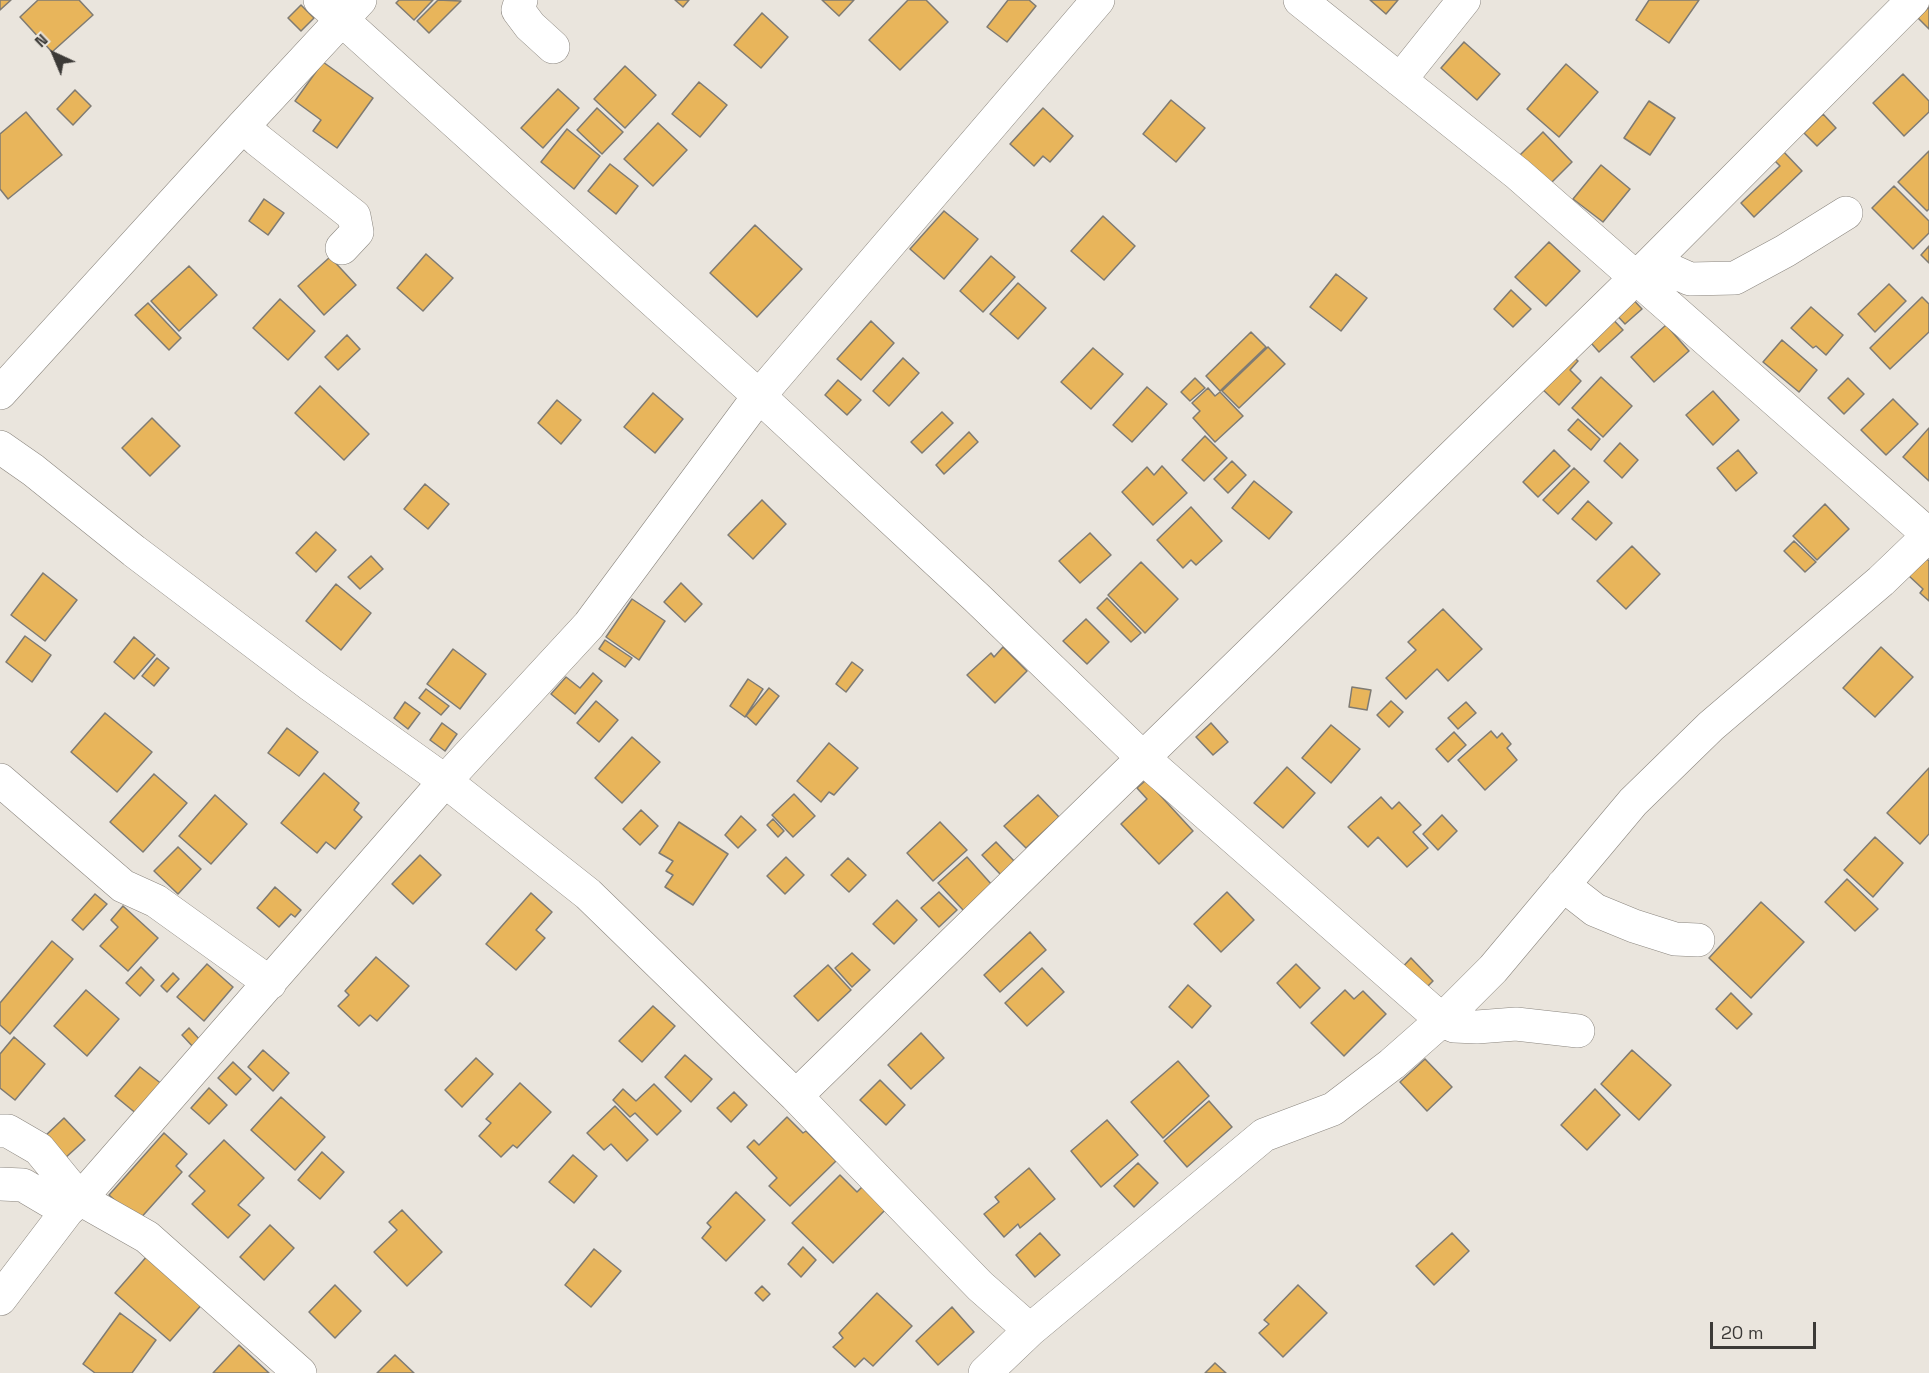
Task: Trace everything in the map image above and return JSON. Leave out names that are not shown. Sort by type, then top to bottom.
[{"type":"street","points":[[521,0],[518,10],[530,26],[553,47]]},
{"type":"street","points":[[0,1299],[74,1205],[445,781],[589,625],[759,396],[1098,0]]},
{"type":"street","points":[[985,1373],[1030,1330],[1264,1135],[1333,1109],[1392,1064],[1442,1020],[1493,969],[1633,802],[1711,726],[1881,581],[1929,535],[1644,269],[1518,174],[1300,0]]},
{"type":"street","points":[[1400,80],[1464,0]]},
{"type":"street","points":[[796,1096],[1644,269],[1901,6]]},
{"type":"street","points":[[0,393],[243,126],[340,7],[976,597],[1143,758],[1442,1020],[1454,1026],[1516,1024],[1578,1031]]},
{"type":"street","points":[[243,126],[354,216],[357,232],[342,248]]},
{"type":"street","points":[[1644,269],[1690,279],[1735,278],[1785,251],[1846,213]]},
{"type":"street","points":[[0,447],[311,685],[445,781],[588,894],[796,1096],[980,1286],[1030,1330]]},
{"type":"street","points":[[0,780],[123,886],[156,901],[270,982]]},
{"type":"street","points":[[1563,885],[1595,910],[1604,914],[1675,939],[1698,940]]},
{"type":"street","points":[[0,1131],[8,1131],[39,1149],[74,1205]]},
{"type":"street","points":[[0,1184],[23,1185],[147,1237],[300,1373]]},
{"type":"building","points":[[0,0],[11,0],[0,10]]},
{"type":"building","points":[[38,0],[79,0],[93,15],[52,52],[20,17]]},
{"type":"building","points":[[399,0],[433,0],[414,20],[396,3]]},
{"type":"building","points":[[438,0],[461,1],[429,33],[417,21]]},
{"type":"building","points":[[675,0],[689,0],[683,7]]},
{"type":"building","points":[[822,0],[854,0],[839,16]]},
{"type":"building","points":[[908,0],[926,0],[948,22],[900,70],[869,40]]},
{"type":"building","points":[[1008,0],[1029,0],[1036,6],[1007,42],[987,27]]},
{"type":"building","points":[[1370,0],[1398,0],[1386,14]]},
{"type":"building","points":[[1649,0],[1699,0],[1669,43],[1636,20]]},
{"type":"building","points":[[301,5],[314,18],[301,31],[288,18]]},
{"type":"building","points":[[1929,7],[1929,29],[1918,18]]},
{"type":"building","points":[[762,13],[788,37],[761,68],[734,45]]},
{"type":"building","points":[[1464,42],[1500,74],[1477,100],[1441,68]]},
{"type":"building","points":[[323,62],[373,98],[337,148],[313,131],[321,120],[295,101]]},
{"type":"building","points":[[1566,64],[1598,92],[1559,137],[1527,109]]},
{"type":"building","points":[[625,66],[656,95],[625,128],[594,99]]},
{"type":"building","points":[[1903,74],[1929,101],[1929,112],[1904,136],[1873,103]]},
{"type":"building","points":[[699,82],[727,105],[700,137],[672,114]]},
{"type":"building","points":[[558,89],[579,108],[543,148],[521,128]]},
{"type":"building","points":[[75,90],[91,106],[73,125],[57,109]]},
{"type":"building","points":[[1171,100],[1205,128],[1176,162],[1143,134]]},
{"type":"building","points":[[1649,101],[1675,118],[1650,155],[1624,138]]},
{"type":"building","points":[[597,108],[623,132],[602,154],[577,130]]},
{"type":"building","points":[[1043,108],[1073,136],[1050,162],[1043,156],[1034,166],[1010,144]]},
{"type":"building","points":[[26,112],[62,155],[8,199],[0,189],[0,134]]},
{"type":"building","points":[[1823,114],[1836,128],[1817,146],[1804,133]]},
{"type":"building","points":[[658,123],[687,150],[653,186],[624,159]]},
{"type":"building","points":[[567,129],[600,156],[574,189],[541,162]]},
{"type":"building","points":[[1543,132],[1572,162],[1549,185],[1520,155]]},
{"type":"building","points":[[1781,149],[1802,171],[1754,217],[1741,203],[1780,166],[1772,158]]},
{"type":"building","points":[[1929,151],[1929,209],[1927,211],[1898,182]]},
{"type":"building","points":[[610,164],[638,186],[616,214],[588,191]]},
{"type":"building","points":[[1601,165],[1630,189],[1603,222],[1573,199]]},
{"type":"building","points":[[1894,186],[1929,221],[1929,233],[1913,249],[1872,208]]},
{"type":"building","points":[[264,199],[284,213],[268,235],[249,221]]},
{"type":"building","points":[[944,211],[978,239],[944,279],[910,249]]},
{"type":"building","points":[[1103,216],[1135,246],[1104,280],[1071,251]]},
{"type":"building","points":[[755,225],[802,269],[757,317],[710,273]]},
{"type":"building","points":[[1549,242],[1580,271],[1546,306],[1515,277]]},
{"type":"building","points":[[1929,246],[1929,263],[1921,255]]},
{"type":"building","points":[[426,254],[453,278],[423,311],[397,288]]},
{"type":"building","points":[[991,256],[1015,277],[983,312],[960,291]]},
{"type":"building","points":[[330,257],[356,285],[324,315],[298,286]]},
{"type":"building","points":[[189,266],[217,295],[179,331],[151,301]]},
{"type":"building","points":[[1336,274],[1367,298],[1341,331],[1310,307]]},
{"type":"building","points":[[1018,283],[1046,308],[1018,339],[990,314]]},
{"type":"building","points":[[1889,284],[1906,301],[1875,332],[1858,314]]},
{"type":"building","points":[[1511,290],[1531,309],[1513,327],[1494,309]]},
{"type":"building","points":[[1629,295],[1642,309],[1625,324],[1612,310]]},
{"type":"building","points":[[1922,297],[1929,304],[1929,332],[1890,369],[1870,348]]},
{"type":"building","points":[[280,299],[315,331],[288,360],[253,328]]},
{"type":"building","points":[[148,303],[181,338],[169,350],[135,315]]},
{"type":"building","points":[[1811,307],[1843,335],[1826,355],[1816,346],[1813,348],[1791,328]]},
{"type":"building","points":[[1607,313],[1623,330],[1599,352],[1584,335]]},
{"type":"building","points":[[871,321],[894,343],[861,380],[837,359]]},
{"type":"building","points":[[1666,325],[1689,351],[1654,382],[1631,357]]},
{"type":"building","points":[[1251,332],[1266,347],[1220,391],[1206,376]]},
{"type":"building","points":[[347,335],[360,349],[338,370],[325,357]]},
{"type":"building","points":[[1782,340],[1817,370],[1799,392],[1763,362]]},
{"type":"building","points":[[1268,347],[1285,364],[1239,408],[1222,391]]},
{"type":"building","points":[[1093,348],[1123,374],[1091,409],[1061,382]]},
{"type":"building","points":[[1568,352],[1578,361],[1570,370],[1581,381],[1559,405],[1538,385]]},
{"type":"building","points":[[903,358],[919,373],[889,406],[873,391]]},
{"type":"building","points":[[1601,377],[1632,406],[1603,437],[1572,408]]},
{"type":"building","points":[[1195,378],[1205,388],[1190,401],[1181,392]]},
{"type":"building","points":[[1848,378],[1864,394],[1844,414],[1828,398]]},
{"type":"building","points":[[838,380],[861,400],[847,415],[825,395]]},
{"type":"building","points":[[320,386],[369,434],[344,460],[295,413]]},
{"type":"building","points":[[1147,387],[1167,404],[1132,442],[1113,425]]},
{"type":"building","points":[[1208,388],[1215,396],[1220,392],[1243,416],[1215,442],[1193,418],[1200,411],[1192,403]]},
{"type":"building","points":[[1713,391],[1739,420],[1713,445],[1686,415]]},
{"type":"building","points":[[653,393],[683,419],[655,453],[624,427]]},
{"type":"building","points":[[1893,399],[1918,424],[1886,455],[1861,430]]},
{"type":"building","points":[[557,400],[581,420],[561,444],[538,423]]},
{"type":"building","points":[[942,412],[953,423],[922,453],[911,442]]},
{"type":"building","points":[[152,418],[180,446],[150,476],[122,448]]},
{"type":"building","points":[[1578,419],[1600,439],[1591,450],[1568,430]]},
{"type":"building","points":[[1929,428],[1929,481],[1903,457]]},
{"type":"building","points":[[969,432],[978,442],[944,474],[936,465]]},
{"type":"building","points":[[1205,436],[1227,458],[1204,481],[1182,460]]},
{"type":"building","points":[[1620,443],[1638,460],[1622,478],[1604,461]]},
{"type":"building","points":[[1554,450],[1570,466],[1538,497],[1523,482]]},
{"type":"building","points":[[1738,450],[1757,473],[1736,491],[1717,468]]},
{"type":"building","points":[[1232,461],[1246,475],[1228,493],[1214,479]]},
{"type":"building","points":[[1162,466],[1187,493],[1153,525],[1122,492],[1147,467],[1154,475]]},
{"type":"building","points":[[1574,468],[1589,482],[1558,514],[1543,500]]},
{"type":"building","points":[[1254,481],[1292,512],[1269,539],[1232,508]]},
{"type":"building","points":[[425,484],[449,504],[428,529],[404,509]]},
{"type":"building","points":[[762,500],[786,524],[753,559],[728,535]]},
{"type":"building","points":[[1588,501],[1612,523],[1596,540],[1572,519]]},
{"type":"building","points":[[1825,504],[1849,529],[1817,560],[1793,536]]},
{"type":"building","points":[[1191,507],[1222,541],[1196,565],[1191,560],[1183,568],[1157,540]]},
{"type":"building","points":[[316,532],[336,550],[316,572],[296,553]]},
{"type":"building","points":[[1090,533],[1111,555],[1080,583],[1059,561]]},
{"type":"building","points":[[1794,541],[1816,562],[1805,572],[1784,551]]},
{"type":"building","points":[[1632,546],[1660,574],[1626,609],[1597,581]]},
{"type":"building","points":[[371,556],[383,569],[360,589],[348,577]]},
{"type":"building","points":[[1925,557],[1929,561],[1929,601],[1920,593],[1923,589],[1908,575]]},
{"type":"building","points":[[1141,562],[1178,599],[1145,633],[1108,595]]},
{"type":"building","points":[[43,573],[77,600],[45,641],[11,615]]},
{"type":"building","points":[[681,583],[702,604],[685,622],[664,602]]},
{"type":"building","points":[[336,584],[371,613],[341,650],[306,621]]},
{"type":"building","points":[[1107,598],[1141,633],[1131,642],[1097,608]]},
{"type":"building","points":[[632,599],[665,621],[639,660],[606,637]]},
{"type":"building","points":[[1443,609],[1482,649],[1448,681],[1437,669],[1406,699],[1386,678],[1416,650],[1408,642]]},
{"type":"building","points":[[1086,619],[1109,642],[1087,664],[1063,641]]},
{"type":"building","points":[[25,636],[51,655],[32,682],[6,662]]},
{"type":"building","points":[[134,637],[155,655],[134,679],[114,662]]},
{"type":"building","points":[[605,640],[632,658],[625,667],[599,649]]},
{"type":"building","points":[[1003,647],[1027,671],[995,703],[967,675],[991,653],[994,657]]},
{"type":"building","points":[[1881,647],[1913,677],[1875,717],[1843,688]]},
{"type":"building","points":[[453,649],[486,674],[460,709],[427,684]]},
{"type":"building","points":[[157,658],[169,668],[154,686],[142,676]]},
{"type":"building","points":[[852,662],[863,670],[846,692],[836,684]]},
{"type":"building","points":[[593,673],[602,681],[575,714],[551,694],[566,677],[580,688]]},
{"type":"building","points":[[748,679],[763,689],[745,717],[730,706]]},
{"type":"building","points":[[1352,687],[1371,690],[1367,710],[1349,707]]},
{"type":"building","points":[[769,688],[779,696],[756,725],[746,716]]},
{"type":"building","points":[[426,689],[449,706],[441,715],[419,698]]},
{"type":"building","points":[[596,701],[618,720],[599,742],[577,723]]},
{"type":"building","points":[[1391,701],[1403,712],[1389,727],[1377,715]]},
{"type":"building","points":[[405,702],[420,713],[408,729],[394,718]]},
{"type":"building","points":[[1466,702],[1476,713],[1458,729],[1448,718]]},
{"type":"building","points":[[105,713],[152,752],[117,792],[71,752]]},
{"type":"building","points":[[442,723],[457,734],[445,751],[430,740]]},
{"type":"building","points":[[1211,723],[1228,742],[1213,755],[1196,737]]},
{"type":"building","points":[[1331,725],[1360,749],[1331,783],[1302,758]]},
{"type":"building","points":[[287,728],[318,752],[299,776],[268,753]]},
{"type":"building","points":[[1491,731],[1497,738],[1502,733],[1511,744],[1507,748],[1517,760],[1485,790],[1458,760]]},
{"type":"building","points":[[1454,732],[1466,745],[1448,762],[1436,749]]},
{"type":"building","points":[[632,737],[660,762],[622,803],[595,778]]},
{"type":"building","points":[[829,743],[858,768],[834,795],[829,792],[821,802],[797,781]]},
{"type":"building","points":[[1287,767],[1315,793],[1283,828],[1254,803]]},
{"type":"building","points":[[1929,768],[1929,834],[1920,844],[1887,813]]},
{"type":"building","points":[[324,773],[359,803],[354,810],[362,817],[335,849],[326,842],[317,853],[281,823]]},
{"type":"building","points":[[154,774],[187,803],[143,852],[110,822]]},
{"type":"building","points":[[1146,780],[1193,831],[1159,864],[1121,824],[1147,799],[1137,788]]},
{"type":"building","points":[[794,794],[815,816],[793,837],[772,815]]},
{"type":"building","points":[[215,795],[247,824],[211,864],[179,836]]},
{"type":"building","points":[[1038,795],[1059,817],[1026,848],[1004,826]]},
{"type":"building","points":[[1381,797],[1392,809],[1399,802],[1421,825],[1413,832],[1428,848],[1407,867],[1378,837],[1368,847],[1348,827]]},
{"type":"building","points":[[641,810],[658,826],[640,845],[623,829]]},
{"type":"building","points":[[1442,815],[1457,831],[1438,850],[1423,834]]},
{"type":"building","points":[[741,816],[756,830],[738,848],[725,835]]},
{"type":"building","points":[[773,819],[784,831],[778,837],[767,825]]},
{"type":"building","points":[[679,822],[728,854],[693,905],[665,887],[673,875],[666,871],[673,861],[659,853]]},
{"type":"building","points":[[940,822],[967,850],[933,881],[907,853]]},
{"type":"building","points":[[1875,837],[1903,863],[1873,897],[1844,870]]},
{"type":"building","points":[[996,842],[1015,862],[1001,875],[982,855]]},
{"type":"building","points":[[178,847],[201,869],[178,894],[154,871]]},
{"type":"building","points":[[420,855],[441,875],[413,904],[392,884]]},
{"type":"building","points":[[786,857],[804,875],[785,894],[767,876]]},
{"type":"building","points":[[967,857],[992,885],[964,911],[938,883]]},
{"type":"building","points":[[848,858],[866,875],[849,892],[831,875]]},
{"type":"building","points":[[1847,879],[1878,909],[1855,931],[1825,902]]},
{"type":"building","points":[[275,887],[301,910],[295,917],[291,914],[279,927],[257,908]]},
{"type":"building","points":[[939,892],[957,910],[939,927],[921,908]]},
{"type":"building","points":[[1227,892],[1254,920],[1221,952],[1194,924]]},
{"type":"building","points":[[531,893],[552,912],[536,930],[545,938],[516,970],[486,944]]},
{"type":"building","points":[[95,894],[107,904],[83,930],[72,920]]},
{"type":"building","points":[[897,900],[917,920],[894,944],[873,924]]},
{"type":"building","points":[[1761,902],[1804,942],[1751,998],[1709,958]]},
{"type":"building","points":[[123,906],[158,938],[128,971],[100,946],[118,927],[111,920]]},
{"type":"building","points":[[1030,932],[1046,950],[1000,992],[984,975]]},
{"type":"building","points":[[52,941],[73,959],[10,1034],[0,1025],[0,1003]]},
{"type":"building","points":[[852,953],[870,970],[852,987],[835,968]]},
{"type":"building","points":[[376,957],[409,986],[377,1021],[370,1015],[359,1026],[338,1006],[349,995],[345,991]]},
{"type":"building","points":[[1411,958],[1433,981],[1419,995],[1397,973]]},
{"type":"building","points":[[207,964],[233,987],[204,1021],[177,997]]},
{"type":"building","points":[[1296,964],[1320,988],[1300,1008],[1277,983]]},
{"type":"building","points":[[828,965],[851,990],[818,1021],[794,996]]},
{"type":"building","points":[[141,967],[154,980],[140,996],[126,983]]},
{"type":"building","points":[[1042,968],[1064,992],[1027,1026],[1005,1003]]},
{"type":"building","points":[[173,973],[179,979],[167,992],[161,986]]},
{"type":"building","points":[[1188,985],[1211,1006],[1192,1028],[1169,1007]]},
{"type":"building","points":[[86,990],[119,1019],[87,1056],[54,1026]]},
{"type":"building","points":[[1345,990],[1354,999],[1363,991],[1386,1014],[1344,1056],[1311,1023]]},
{"type":"building","points":[[1731,993],[1752,1014],[1737,1029],[1716,1009]]},
{"type":"building","points":[[653,1006],[675,1026],[642,1062],[619,1041]]},
{"type":"building","points":[[189,1028],[202,1042],[195,1049],[182,1035]]},
{"type":"building","points":[[921,1033],[944,1058],[911,1089],[888,1065]]},
{"type":"building","points":[[14,1037],[45,1064],[15,1100],[0,1088],[0,1054]]},
{"type":"building","points":[[263,1050],[289,1073],[273,1091],[248,1067]]},
{"type":"building","points":[[1632,1050],[1671,1085],[1639,1120],[1601,1084]]},
{"type":"building","points":[[685,1055],[712,1079],[691,1102],[665,1077]]},
{"type":"building","points":[[476,1058],[493,1074],[462,1107],[445,1090]]},
{"type":"building","points":[[1425,1059],[1452,1087],[1427,1111],[1400,1082]]},
{"type":"building","points":[[1178,1061],[1209,1096],[1163,1138],[1131,1102]]},
{"type":"building","points":[[233,1062],[251,1079],[236,1095],[218,1078]]},
{"type":"building","points":[[140,1067],[163,1085],[138,1115],[115,1096]]},
{"type":"building","points":[[880,1080],[905,1105],[886,1125],[860,1100]]},
{"type":"building","points":[[520,1083],[551,1112],[517,1148],[513,1145],[501,1157],[479,1136],[491,1123],[486,1119]]},
{"type":"building","points":[[654,1084],[681,1111],[657,1135],[635,1113],[630,1117],[613,1100],[623,1089],[636,1101]]},
{"type":"building","points":[[209,1088],[227,1105],[209,1124],[191,1108]]},
{"type":"building","points":[[1595,1089],[1620,1115],[1587,1150],[1561,1125]]},
{"type":"building","points":[[734,1092],[747,1105],[731,1122],[717,1108]]},
{"type":"building","points":[[281,1097],[325,1137],[295,1170],[251,1130]]},
{"type":"building","points":[[1209,1101],[1232,1127],[1187,1167],[1164,1141]]},
{"type":"building","points":[[615,1106],[648,1140],[627,1161],[611,1144],[604,1150],[587,1133]]},
{"type":"building","points":[[787,1117],[803,1133],[806,1131],[836,1161],[790,1206],[769,1186],[777,1178],[747,1147],[754,1140],[759,1145]]},
{"type":"building","points":[[64,1118],[85,1140],[64,1159],[44,1137]]},
{"type":"building","points":[[1107,1120],[1138,1155],[1101,1187],[1071,1151]]},
{"type":"building","points":[[164,1133],[187,1154],[176,1166],[182,1172],[138,1221],[109,1195]]},
{"type":"building","points":[[224,1140],[264,1178],[238,1205],[250,1215],[228,1238],[192,1204],[205,1191],[189,1176]]},
{"type":"building","points":[[322,1152],[344,1172],[320,1199],[298,1180]]},
{"type":"building","points":[[573,1155],[597,1176],[574,1203],[549,1182]]},
{"type":"building","points":[[1138,1163],[1158,1183],[1134,1207],[1114,1186]]},
{"type":"building","points":[[1029,1168],[1055,1199],[1020,1228],[1018,1224],[1004,1237],[984,1214],[999,1202],[995,1197]]},
{"type":"building","points":[[840,1175],[857,1192],[865,1184],[888,1207],[833,1263],[792,1223]]},
{"type":"building","points":[[736,1192],[765,1220],[726,1261],[702,1238],[711,1227],[707,1223]]},
{"type":"building","points":[[402,1210],[442,1252],[407,1286],[374,1252],[397,1230],[389,1222]]},
{"type":"building","points":[[270,1225],[294,1248],[264,1280],[240,1257]]},
{"type":"building","points":[[1040,1233],[1060,1255],[1035,1277],[1016,1255]]},
{"type":"building","points":[[1452,1233],[1469,1251],[1434,1285],[1416,1266]]},
{"type":"building","points":[[803,1247],[816,1260],[801,1277],[788,1264]]},
{"type":"building","points":[[594,1249],[621,1271],[591,1307],[565,1285]]},
{"type":"building","points":[[148,1255],[204,1302],[170,1341],[115,1293]]},
{"type":"building","points":[[335,1285],[361,1311],[335,1338],[309,1312]]},
{"type":"building","points":[[1298,1285],[1327,1313],[1283,1357],[1259,1333],[1269,1324],[1264,1320]]},
{"type":"building","points":[[762,1286],[770,1294],[763,1301],[755,1293]]},
{"type":"building","points":[[877,1293],[912,1326],[873,1366],[864,1358],[855,1367],[833,1347],[843,1338],[839,1333]]},
{"type":"building","points":[[952,1307],[974,1332],[938,1365],[916,1341]]},
{"type":"building","points":[[120,1313],[156,1340],[132,1373],[95,1373],[83,1364]]},
{"type":"building","points":[[239,1345],[269,1373],[213,1373]]},
{"type":"building","points":[[395,1355],[414,1373],[377,1373]]},
{"type":"building","points":[[1215,1363],[1226,1373],[1205,1373]]}]
